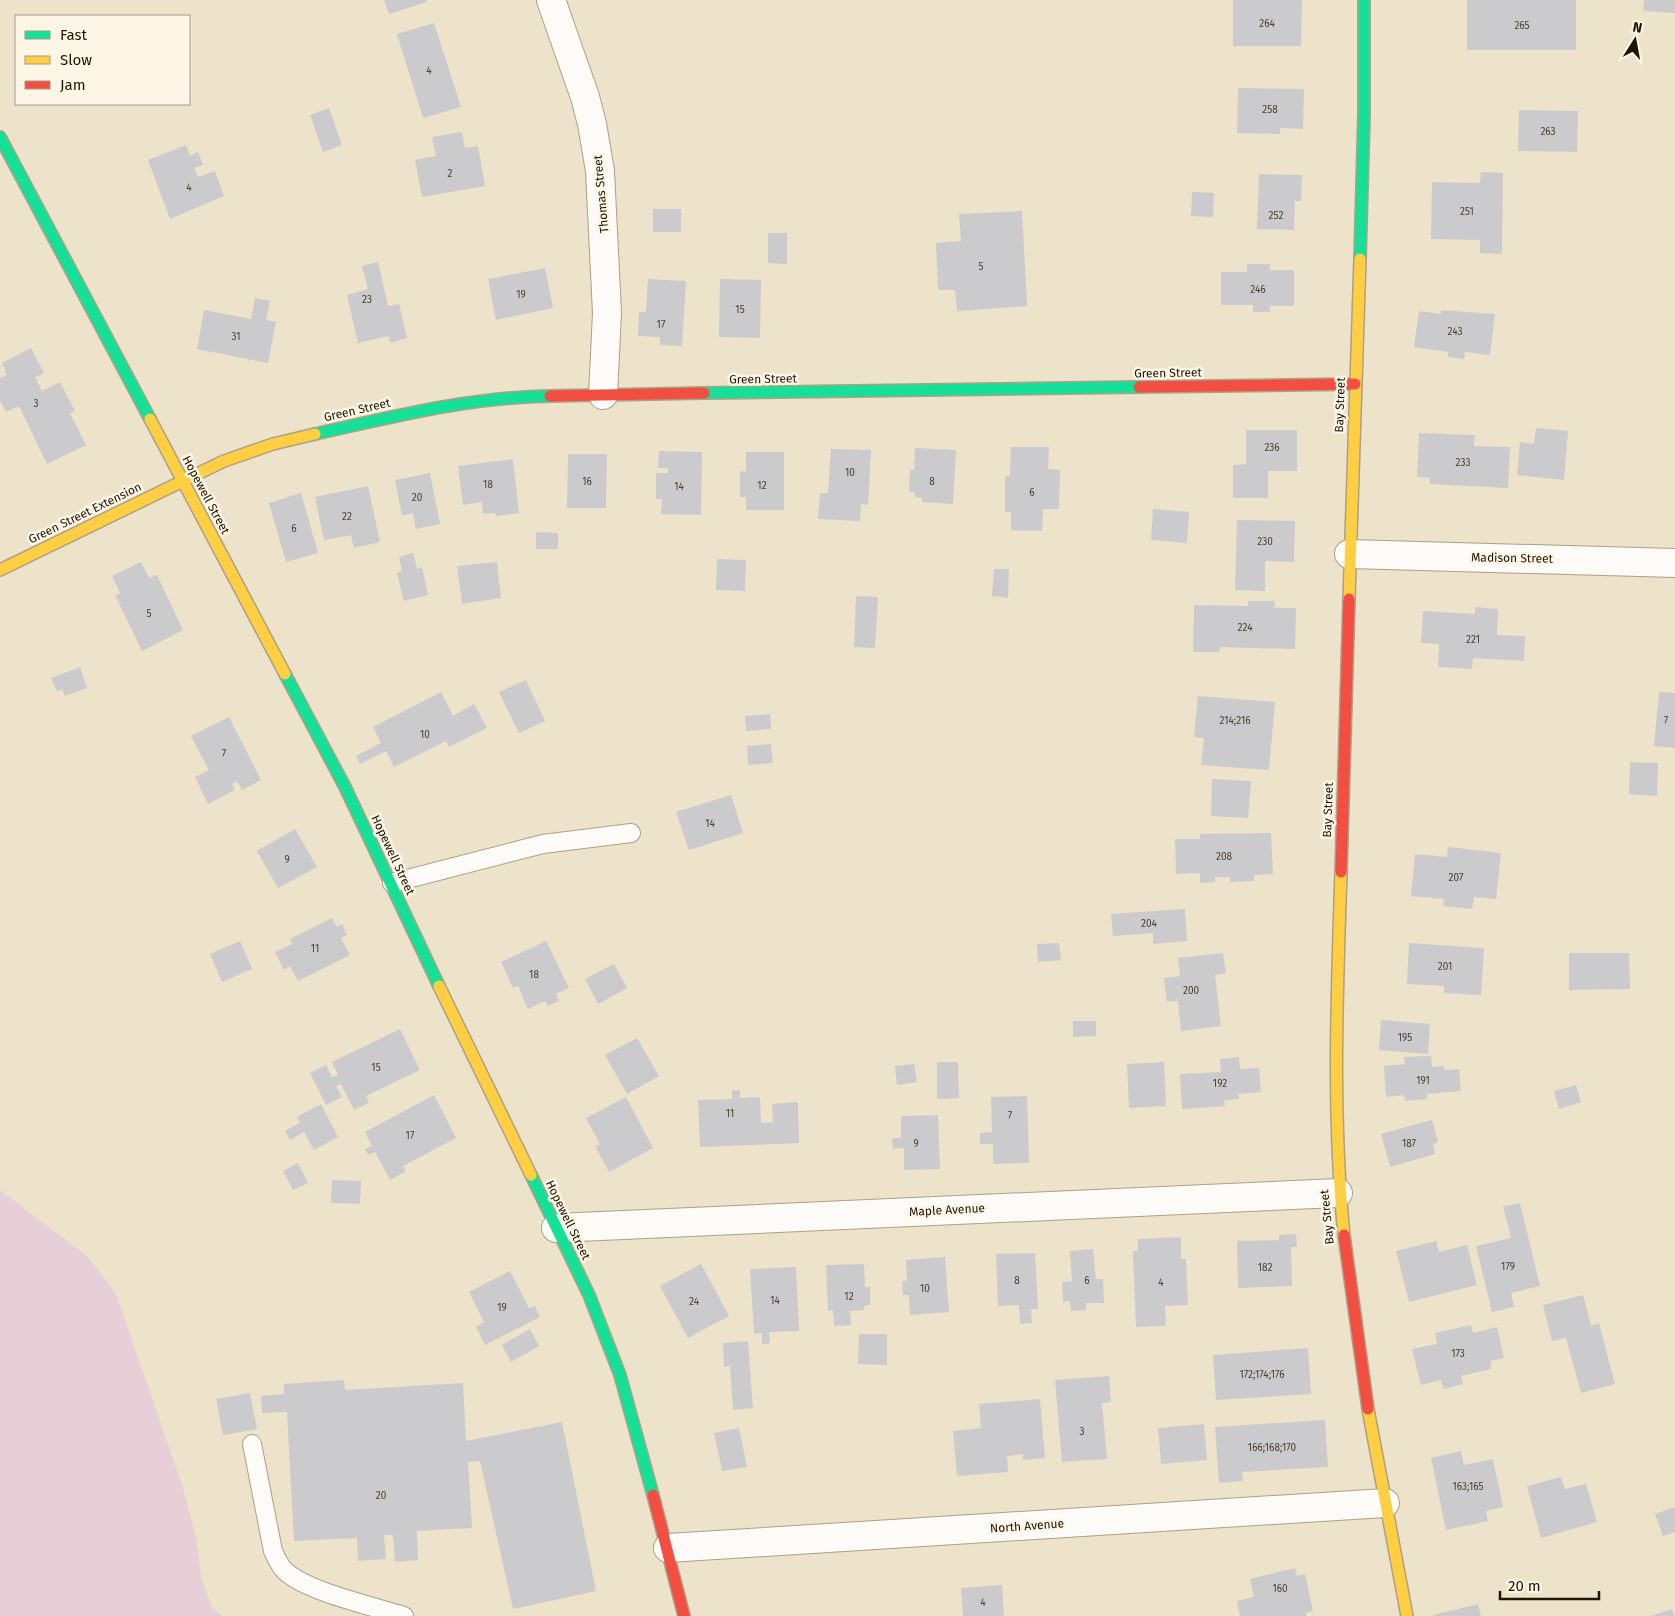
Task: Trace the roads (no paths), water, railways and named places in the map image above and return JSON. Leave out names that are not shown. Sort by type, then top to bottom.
[{"type":"street","name":"Thomas Street","points":[[551,0],[592,124],[600,171],[607,313],[603,395]]},
{"type":"street","name":"Bay Street","points":[[1364,0],[1364,114],[1334,1059],[1335,1141],[1338,1193],[1358,1348],[1407,1616]]},
{"type":"street","name":"Hopewell Street","points":[[0,137],[345,787],[457,1024],[589,1295],[612,1352],[640,1442],[684,1616]]},
{"type":"street","name":"Green Street","points":[[183,480],[224,461],[273,444],[427,409],[517,397],[1355,384]]},
{"type":"street","name":"Green Street Extension","points":[[0,570],[183,480]]},
{"type":"street","name":"Madison Street","points":[[1349,554],[1675,563]]},
{"type":"street","name":"Maple Avenue","points":[[556,1228],[1338,1193]]},
{"type":"street","name":"North Avenue","points":[[668,1548],[1386,1503]]},
{"type":"lane","points":[[392,884],[543,844],[630,833]]},
{"type":"lane","points":[[252,1444],[278,1563],[298,1580],[312,1587],[404,1616]]}]
